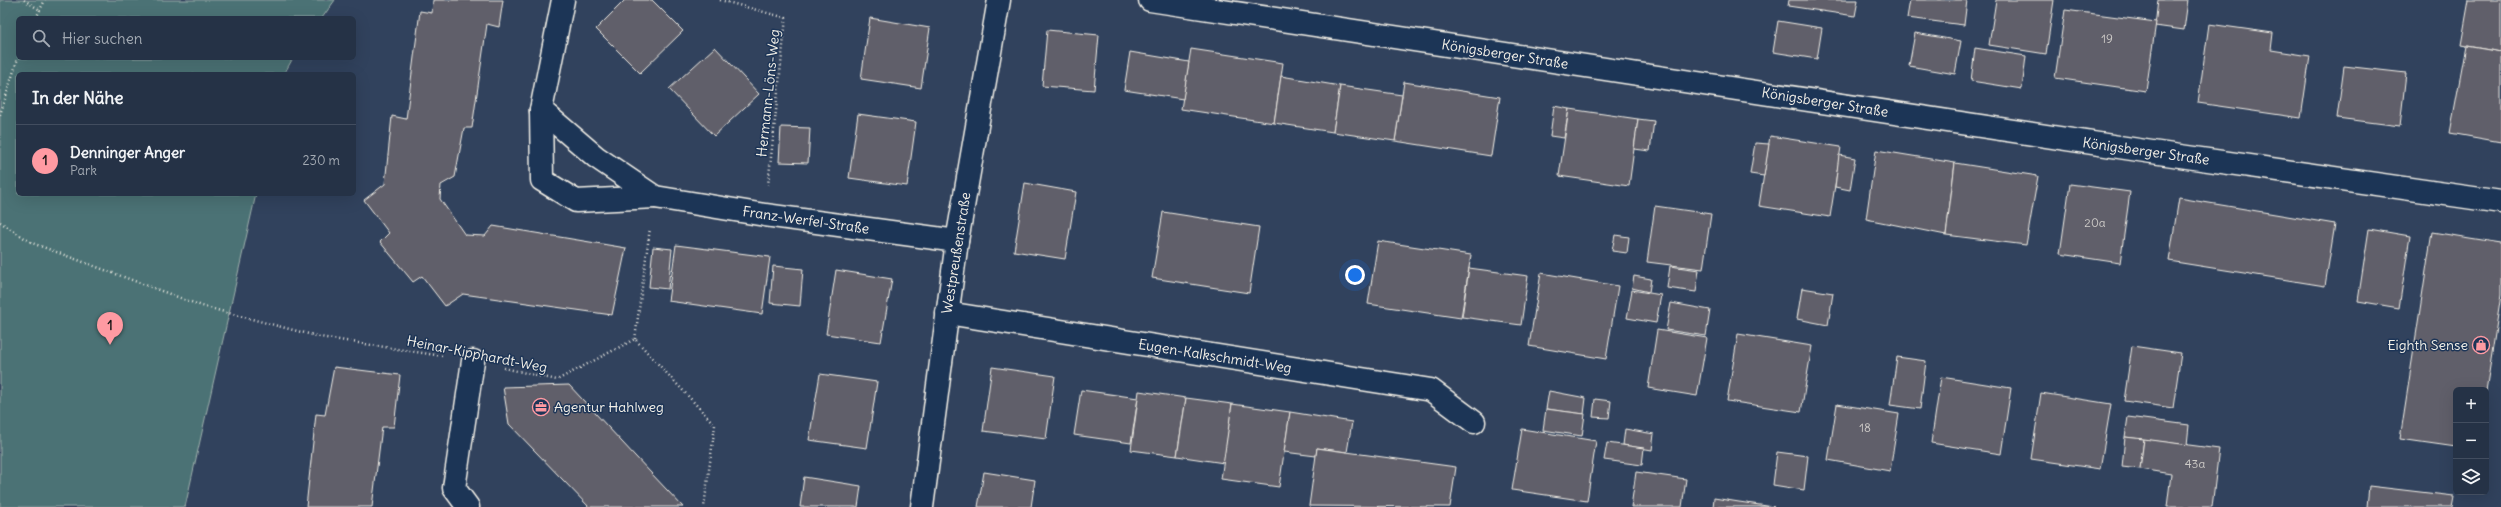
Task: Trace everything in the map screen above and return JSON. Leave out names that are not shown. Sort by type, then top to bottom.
[{"type":"street","name":"Franz-Werfel-Straße","points":[[562,0],[541,110],[542,180],[576,201],[655,197],[765,215],[957,241]]},
{"type":"street","name":"Westpreußenstraße","points":[[922,507],[957,241],[999,0]]},
{"type":"street","name":"Königsberger Straße","points":[[1150,0],[2136,150],[2501,202]]},
{"type":"street","name":"Franz-Werfel-Straße","points":[[541,110],[596,157],[655,197]]},
{"type":"street","name":"Eugen-Kalkschmidt-Weg","points":[[947,313],[1431,390],[1474,422]]},
{"type":"street","points":[[468,507],[452,498],[473,361]]},
{"type":"path","points":[[24,0],[40,10]]},
{"type":"path","points":[[37,16],[45,0]]},
{"type":"path","name":"Hermann-Löns-Weg","points":[[720,0],[786,18],[765,215]]},
{"type":"path","points":[[0,115],[17,60]]},
{"type":"path","points":[[655,197],[635,339],[715,425],[704,507]]},
{"type":"path","name":"Heinar-Kipphardt-Weg","points":[[0,222],[32,243],[202,306],[320,337],[473,361],[558,380],[635,339]]},
{"type":"green space","points":[[0,0],[335,0],[323,16],[16,16],[16,60],[292,60],[285,72],[16,72],[16,196],[256,196],[185,507],[0,507]]},
{"type":"building","points":[[433,0],[503,0],[499,27],[487,24],[472,128],[464,128],[455,177],[441,185],[440,199],[465,235],[485,236],[493,226],[626,248],[612,315],[463,294],[445,306],[422,276],[413,282],[380,242],[389,233],[364,200],[385,184],[392,116],[406,119],[420,11],[432,13]]},
{"type":"building","points":[[625,0],[652,0],[683,31],[640,73],[596,29]]},
{"type":"building","points":[[1789,0],[1858,0],[1855,16],[1788,6]]},
{"type":"building","points":[[1910,0],[1967,0],[1964,25],[1907,18]]},
{"type":"building","points":[[1996,0],[2054,0],[2046,54],[1989,45]]},
{"type":"building","points":[[2158,0],[2188,0],[2184,30],[2155,26]]},
{"type":"building","points":[[2469,0],[2501,0],[2501,52],[2461,45]]},
{"type":"building","points":[[2065,10],[2156,22],[2146,91],[2055,78]]},
{"type":"building","points":[[870,18],[930,28],[921,88],[861,79]]},
{"type":"building","points":[[1778,21],[1822,28],[1817,59],[1773,52]]},
{"type":"building","points":[[2209,24],[2273,33],[2271,50],[2310,56],[2301,118],[2198,103]]},
{"type":"building","points":[[1047,30],[1099,35],[1094,90],[1042,86]]},
{"type":"building","points":[[1915,33],[1961,41],[1955,74],[1909,66]]},
{"type":"building","points":[[2466,46],[2501,52],[2501,142],[2450,133]]},
{"type":"building","points":[[715,47],[759,94],[714,136],[669,89]]},
{"type":"building","points":[[1975,48],[2026,56],[2022,89],[1971,81]]},
{"type":"building","points":[[1191,49],[1283,63],[1274,123],[1181,109]]},
{"type":"building","points":[[1130,52],[1189,62],[1183,99],[1124,90]]},
{"type":"building","points":[[2344,66],[2406,73],[2400,126],[2337,118]]},
{"type":"building","points":[[1281,76],[1340,86],[1333,132],[1274,123]]},
{"type":"building","points":[[1404,82],[1500,97],[1491,156],[1395,141]]},
{"type":"building","points":[[1340,86],[1402,95],[1395,141],[1333,132]]},
{"type":"building","points":[[1554,106],[1569,109],[1564,138],[1550,136]]},
{"type":"building","points":[[1569,109],[1638,119],[1629,186],[1559,176]]},
{"type":"building","points":[[858,114],[916,122],[907,186],[849,178]]},
{"type":"building","points":[[1638,119],[1654,121],[1650,151],[1634,149]]},
{"type":"building","points":[[781,127],[810,128],[808,163],[779,162]]},
{"type":"building","points":[[1770,136],[1841,147],[1830,217],[1759,206]]},
{"type":"building","points":[[1755,143],[1769,144],[1764,176],[1750,174]]},
{"type":"building","points":[[1876,150],[1955,163],[1946,235],[1866,219]]},
{"type":"building","points":[[1839,155],[1855,158],[1850,190],[1835,187]]},
{"type":"building","points":[[1955,163],[2038,176],[2026,245],[1946,235]]},
{"type":"building","points":[[1025,183],[1076,192],[1065,259],[1014,251]]},
{"type":"building","points":[[2070,184],[2130,192],[2120,263],[2060,254]]},
{"type":"building","points":[[2179,198],[2335,224],[2325,286],[2169,261]]},
{"type":"building","points":[[1655,206],[1711,214],[1703,269],[1647,262]]},
{"type":"building","points":[[1163,212],[1259,227],[1249,293],[1152,278]]},
{"type":"building","points":[[2369,229],[2410,236],[2399,308],[2358,301]]},
{"type":"building","points":[[2432,232],[2501,243],[2501,295],[2487,387],[2453,387],[2453,447],[2400,439]]},
{"type":"building","points":[[1615,235],[1629,237],[1627,253],[1612,251]]},
{"type":"building","points":[[1378,241],[1471,255],[1461,318],[1368,304]]},
{"type":"building","points":[[676,245],[770,257],[762,314],[668,301]]},
{"type":"building","points":[[653,247],[672,249],[668,289],[649,287]]},
{"type":"building","points":[[773,266],[803,269],[800,306],[770,303]]},
{"type":"building","points":[[1670,266],[1699,270],[1696,292],[1667,288]]},
{"type":"building","points":[[1469,268],[1528,276],[1521,325],[1462,317]]},
{"type":"building","points":[[836,270],[892,279],[881,342],[826,334]]},
{"type":"building","points":[[1541,273],[1618,286],[1606,359],[1529,346]]},
{"type":"building","points":[[1634,276],[1651,279],[1649,292],[1632,288]]},
{"type":"building","points":[[1802,288],[1833,293],[1828,325],[1797,319]]},
{"type":"building","points":[[1632,290],[1661,295],[1656,323],[1627,318]]},
{"type":"building","points":[[1671,303],[1710,310],[1706,336],[1666,330]]},
{"type":"building","points":[[1657,330],[1707,338],[1697,396],[1648,388]]},
{"type":"building","points":[[1738,334],[1812,346],[1801,412],[1727,401]]},
{"type":"building","points":[[2132,346],[2181,353],[2173,408],[2124,401]]},
{"type":"building","points":[[1897,357],[1926,361],[1920,409],[1890,405]]},
{"type":"building","points":[[334,367],[400,375],[394,427],[382,427],[372,507],[306,507],[316,414],[325,415]]},
{"type":"building","points":[[992,367],[1055,376],[1046,439],[983,431]]},
{"type":"building","points":[[820,374],[877,382],[867,448],[809,440]]},
{"type":"building","points":[[1941,377],[2011,388],[2001,454],[1931,443]]},
{"type":"building","points":[[569,385],[683,507],[589,507],[509,424],[503,387]]},
{"type":"building","points":[[1081,390],[1138,398],[1131,443],[1074,435]]},
{"type":"building","points":[[1139,391],[1186,398],[1177,456],[1131,450]]},
{"type":"building","points":[[1549,391],[1586,398],[1584,414],[1546,409]]},
{"type":"building","points":[[2041,393],[2111,404],[2100,469],[2031,459]]},
{"type":"building","points":[[1186,398],[1232,404],[1224,463],[1177,456]]},
{"type":"building","points":[[1595,399],[1611,401],[1609,418],[1593,417]]},
{"type":"building","points":[[1232,404],[1290,412],[1279,487],[1221,479]]},
{"type":"building","points":[[1837,404],[1899,414],[1890,471],[1828,460]]},
{"type":"building","points":[[1546,409],[1585,414],[1582,436],[1543,430]]},
{"type":"building","points":[[1290,412],[1352,422],[1347,452],[1317,448],[1316,456],[1284,452]]},
{"type":"building","points":[[2128,417],[2189,425],[2187,445],[2125,437]]},
{"type":"building","points":[[1522,429],[1596,441],[1587,501],[1512,490]]},
{"type":"building","points":[[1625,429],[1654,434],[1652,450],[1623,445]]},
{"type":"building","points":[[2125,437],[2144,439],[2140,469],[2122,467]]},
{"type":"building","points":[[2144,439],[2219,449],[2212,507],[2167,507],[2171,474],[2140,469]]},
{"type":"building","points":[[1607,443],[1644,448],[1642,465],[1604,460]]},
{"type":"building","points":[[1317,448],[1456,467],[1450,507],[1309,506]]},
{"type":"building","points":[[1777,452],[1808,456],[1804,490],[1773,485]]},
{"type":"building","points":[[984,472],[1035,480],[1031,507],[978,507]]},
{"type":"building","points":[[1636,472],[1686,479],[1682,507],[1631,507]]},
{"type":"building","points":[[804,477],[861,486],[858,507],[800,507]]},
{"type":"building","points":[[2369,486],[2454,496],[2452,507],[2367,507]]},
{"type":"building","points":[[1714,498],[1739,502],[1774,507],[1713,507]]},
{"type":"place","name":"Denninger Anger","points":[[110,345]]},
{"type":"place","name":"Eighth Sense","points":[[2481,345]]},
{"type":"place","name":"Agentur Hahlweg","points":[[541,407]]}]
